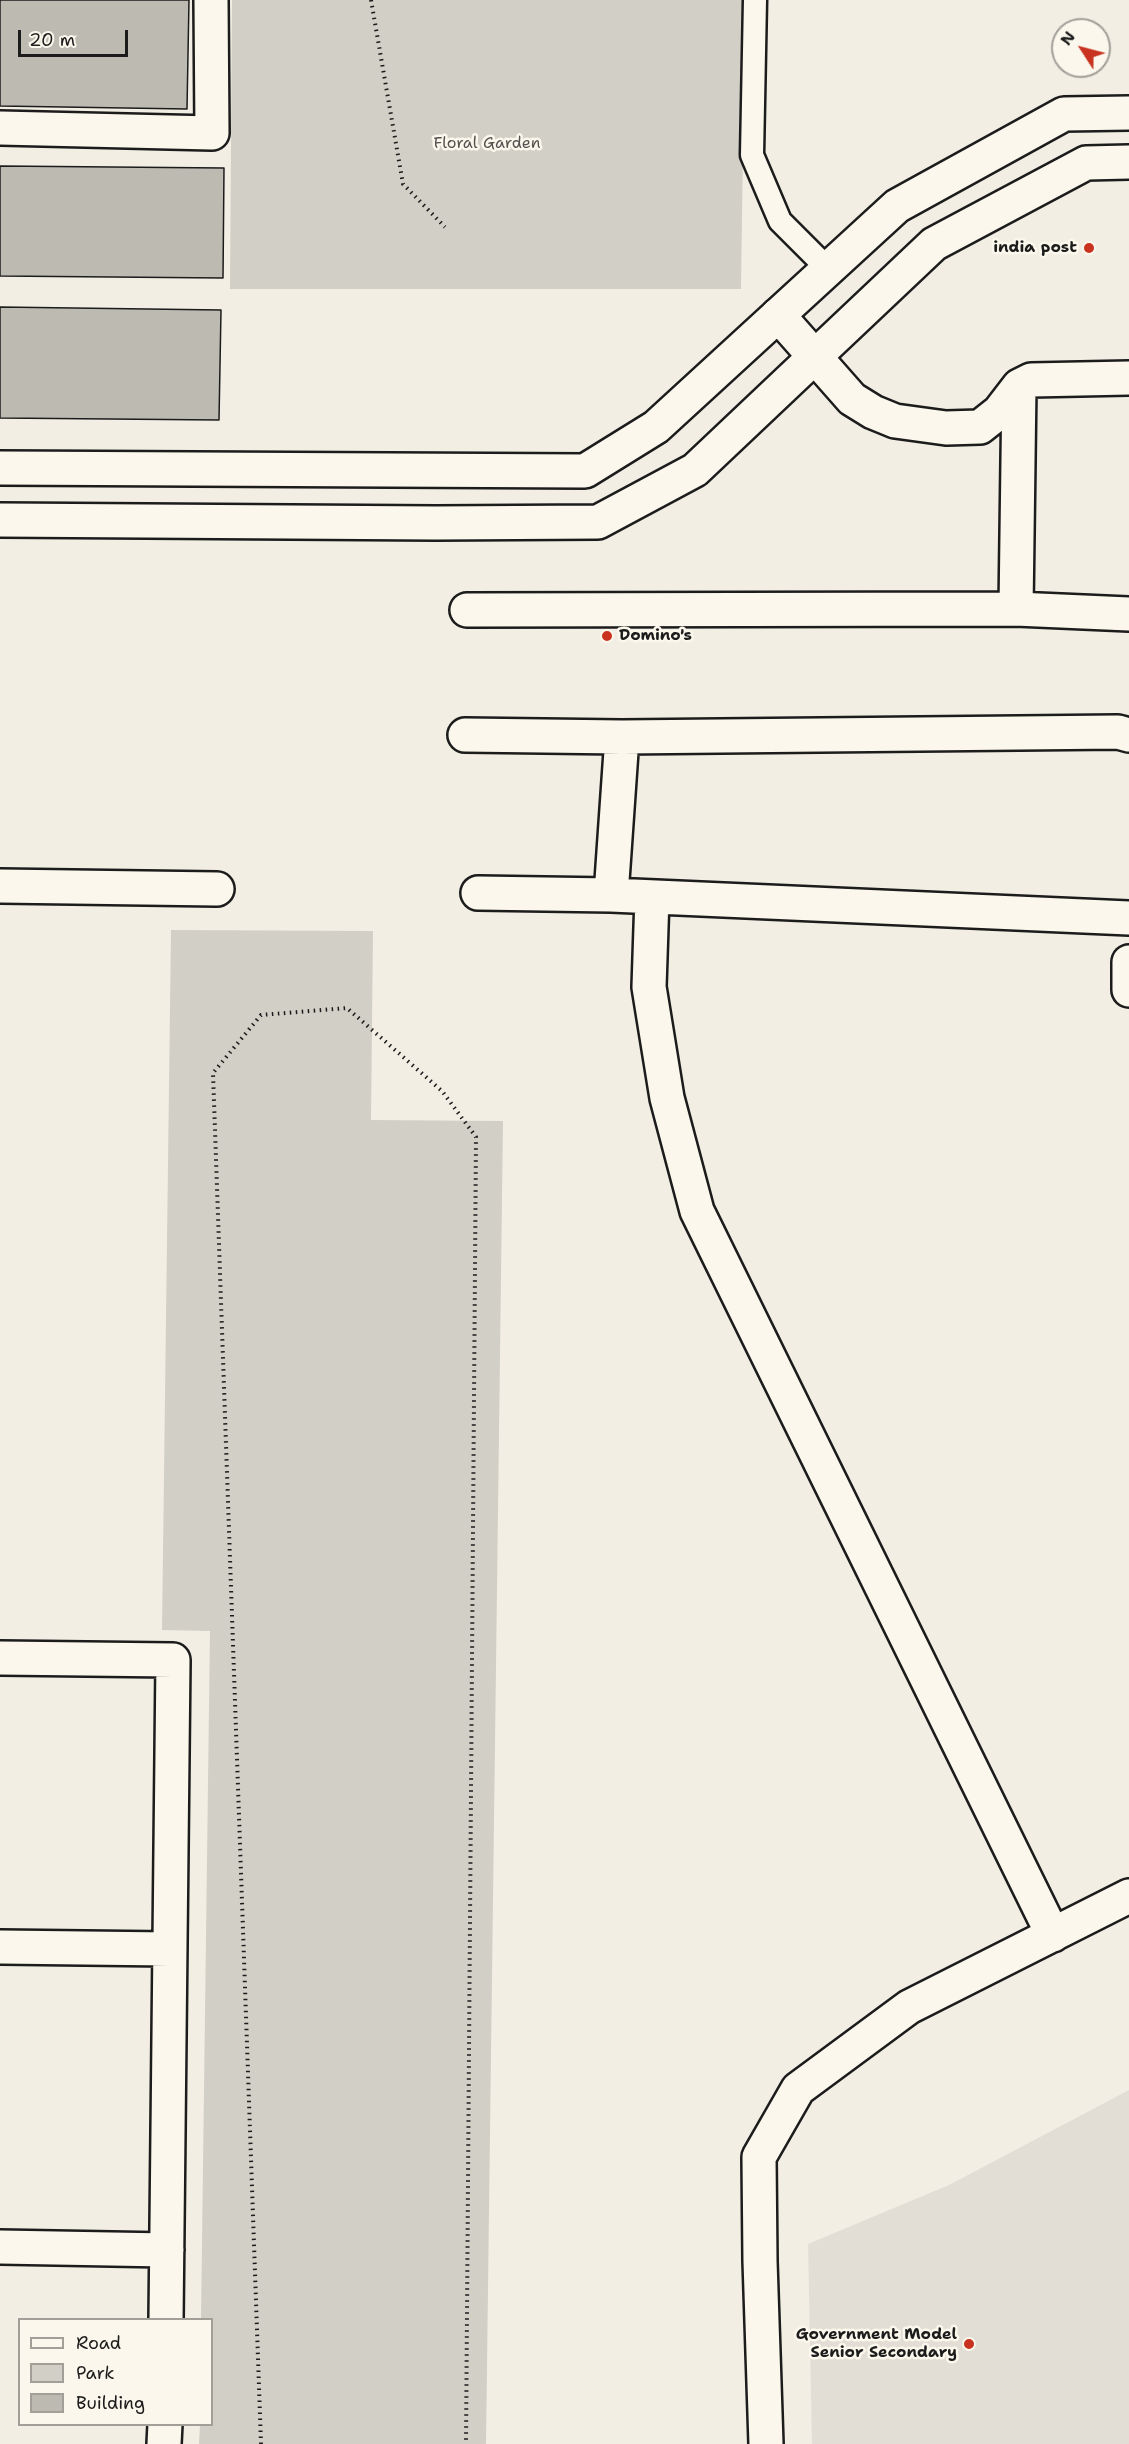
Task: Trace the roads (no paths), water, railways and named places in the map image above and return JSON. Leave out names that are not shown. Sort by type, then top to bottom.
[{"type":"street","points":[[0,128],[212,133],[211,0]]},
{"type":"street","points":[[0,468],[585,471],[656,427],[897,206],[1064,114],[1129,113]]},
{"type":"street","points":[[0,520],[598,522],[695,470],[934,244],[1086,163],[1129,162]]},
{"type":"street","points":[[778,315],[852,399],[873,412],[895,421],[946,428],[980,427],[999,412],[1018,386],[1031,380],[1129,378]]},
{"type":"street","points":[[1016,609],[1018,386]]},
{"type":"street","points":[[467,610],[1016,609],[1129,614]]},
{"type":"street","points":[[465,735],[622,737],[1118,732],[1129,735]]},
{"type":"street","points":[[611,895],[622,737]]},
{"type":"street","points":[[0,886],[218,889]]},
{"type":"street","points":[[478,893],[611,895],[1129,918]]},
{"type":"street","points":[[652,897],[650,987],[667,1098],[697,1210],[1053,1935]]},
{"type":"street","points":[[1129,962],[1129,990]]},
{"type":"street","points":[[0,1658],[172,1660],[166,2318]]},
{"type":"street","points":[[766,2444],[759,2157],[798,2089],[909,2007],[1129,1896]]},
{"type":"street","points":[[0,1947],[170,1949]]},
{"type":"street","points":[[0,2247],[167,2250]]},
{"type":"street","points":[[165,2426],[165,2444]]},
{"type":"lane","points":[[754,0],[752,155],[780,221],[828,269]]},
{"type":"place","name":"india post","points":[[1089,248]]},
{"type":"place","name":"Domino's","points":[[607,636]]},
{"type":"place","name":"Government Model Senior Secondary","points":[[969,2344]]},
{"type":"park label","name":"Floral Garden","points":[[487,144]]}]
